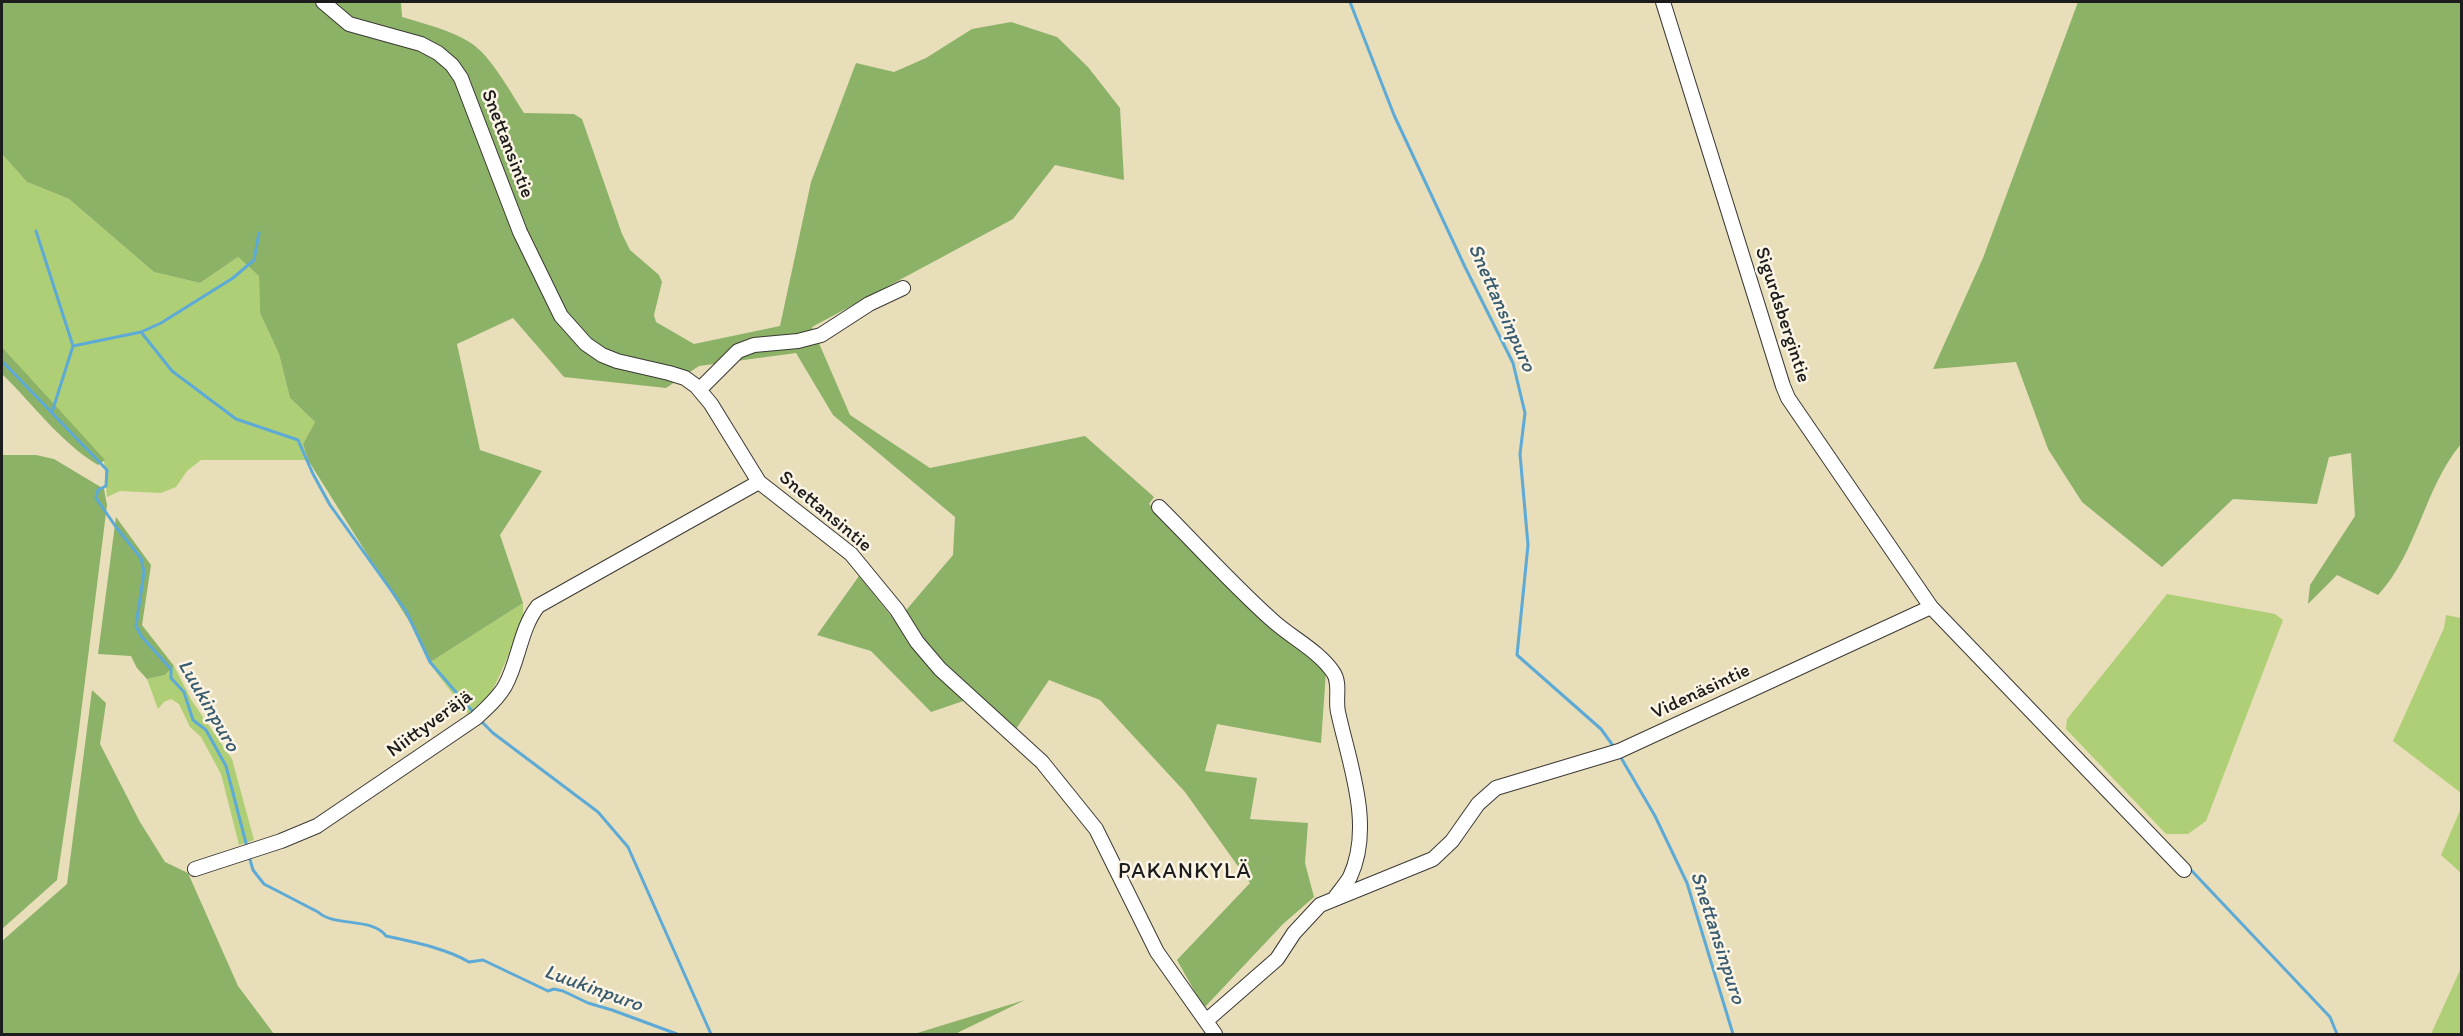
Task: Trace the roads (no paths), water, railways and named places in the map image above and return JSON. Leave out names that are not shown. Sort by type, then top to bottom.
[{"type":"street","name":"Snettansintie","points":[[323,2],[350,24],[421,44],[438,53],[452,65],[461,78],[520,232],[542,282],[561,316],[586,344],[602,355],[685,378],[699,389],[759,482],[851,554],[897,610],[917,642],[940,669],[1042,762],[1096,829],[1157,952],[1215,1035]]},
{"type":"street","name":"Sigurdsbergintie","points":[[1663,2],[1783,386],[1802,418],[1931,607]]},
{"type":"street","points":[[699,389],[738,351],[754,345],[798,341],[821,335],[869,304],[903,288]]},
{"type":"street","name":"Niittyveräjä","points":[[195,869],[281,841],[317,826],[467,724],[491,704],[506,685],[527,624],[538,606],[759,482]]},
{"type":"street","points":[[1159,507],[1271,619],[1324,661],[1335,674],[1336,704],[1359,803],[1359,824],[1357,854],[1350,877],[1334,899]]},
{"type":"street","points":[[1931,607],[2184,870]]},
{"type":"street","name":"Videnäsintie","points":[[1206,1021],[1277,959],[1294,933],[1320,905],[1433,859],[1452,841],[1478,804],[1496,788],[1619,752],[1931,607]]},
{"type":"waterway","name":"Snettansinpuro","points":[[1350,2],[1394,115],[1513,363],[1525,413],[1520,454],[1528,545],[1517,655],[1601,729],[1614,747]]},
{"type":"waterway","points":[[36,231],[73,346]]},
{"type":"waterway","points":[[52,412],[73,346],[141,332],[161,323],[233,278],[254,260],[259,233]]},
{"type":"waterway","points":[[141,332],[172,371],[236,419],[298,440],[330,505],[406,611],[430,662],[474,713]]},
{"type":"waterway","name":"Luukinpuro","points":[[2,361],[107,470],[106,486],[98,490],[96,498],[141,558],[144,572],[136,626],[142,637],[171,669],[171,678],[184,692],[193,720],[206,730],[226,766],[247,847]]},
{"type":"waterway","points":[[481,721],[493,733],[598,812],[628,847],[711,1034]]},
{"type":"waterway","name":"Snettansinpuro","points":[[1620,756],[1655,816],[1687,883],[1733,1034]]},
{"type":"waterway","name":"Luukinpuro","points":[[249,856],[253,870],[264,884],[325,917],[372,926],[386,936],[439,949],[469,962],[483,960],[548,991],[554,989],[563,991],[588,1003],[677,1034]]},
{"type":"waterway","points":[[2191,870],[2330,1017],[2337,1034]]},
{"type":"district","name":"PAKANKYLÄ","points":[[1185,872]]}]
